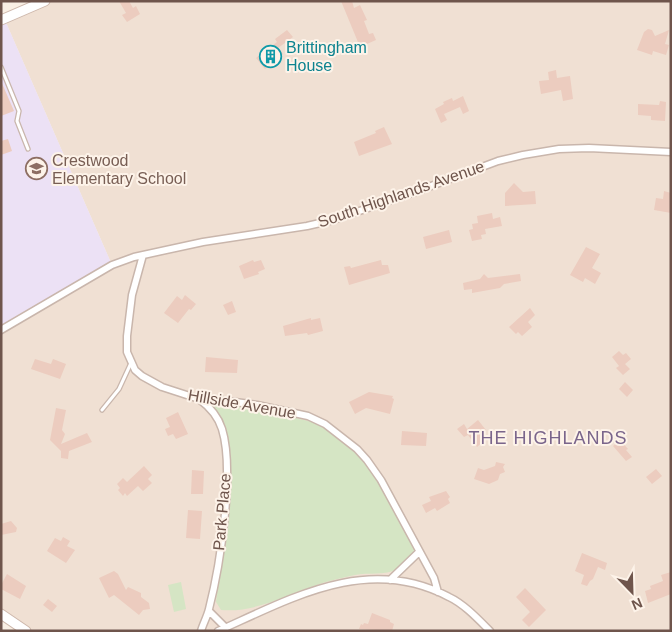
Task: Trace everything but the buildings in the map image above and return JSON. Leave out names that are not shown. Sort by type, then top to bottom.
[{"type":"street","points":[[1,20],[45,1]]},
{"type":"street","name":"South Highlands Avenue","points":[[1,330],[112,265],[143,255],[202,242],[307,226],[333,220],[523,154],[589,148],[671,152]]},
{"type":"street","points":[[131,363],[127,352],[126,336],[132,295],[143,255]]},
{"type":"street","name":"Hillside Avenue","points":[[131,363],[135,370],[162,387],[199,399],[257,405],[308,416],[325,424],[357,449],[367,460],[434,578],[438,592]]},
{"type":"street","name":"Park Place","points":[[199,399],[209,406],[222,428],[225,443],[226,498],[209,611],[201,631]]},
{"type":"street","points":[[390,580],[419,552]]},
{"type":"street","points":[[218,631],[273,605],[315,589],[374,578],[412,582],[450,597],[490,631]]},
{"type":"street","points":[[209,611],[226,628]]},
{"type":"street","points":[[1,614],[26,631]]},
{"type":"lane","points":[[1,67],[20,111],[17,121],[28,149]]},
{"type":"lane","points":[[102,410],[119,390],[131,363]]},
{"type":"shaded area","points":[[45,1],[671,1],[671,631],[26,631],[1,614],[1,330],[112,265],[4,18]]},
{"type":"shaded area","name":"Crestwood Elementary School","points":[[4,18],[112,265],[1,330],[1,20]]},
{"type":"green space","points":[[207,402],[254,408],[313,422],[326,427],[355,451],[367,466],[388,499],[414,549],[414,553],[401,566],[392,571],[345,577],[257,606],[245,609],[221,610],[216,602],[226,533],[230,455],[227,433],[220,416]]},
{"type":"green space","points":[[181,582],[186,609],[174,612],[168,585]]},
{"type":"place","name":"Brittingham House","points":[[270,56]]},
{"type":"place","name":"Crestwood Elementary School","points":[[36,169]]},
{"type":"district","name":"THE HIGHLANDS","points":[[548,438]]}]
